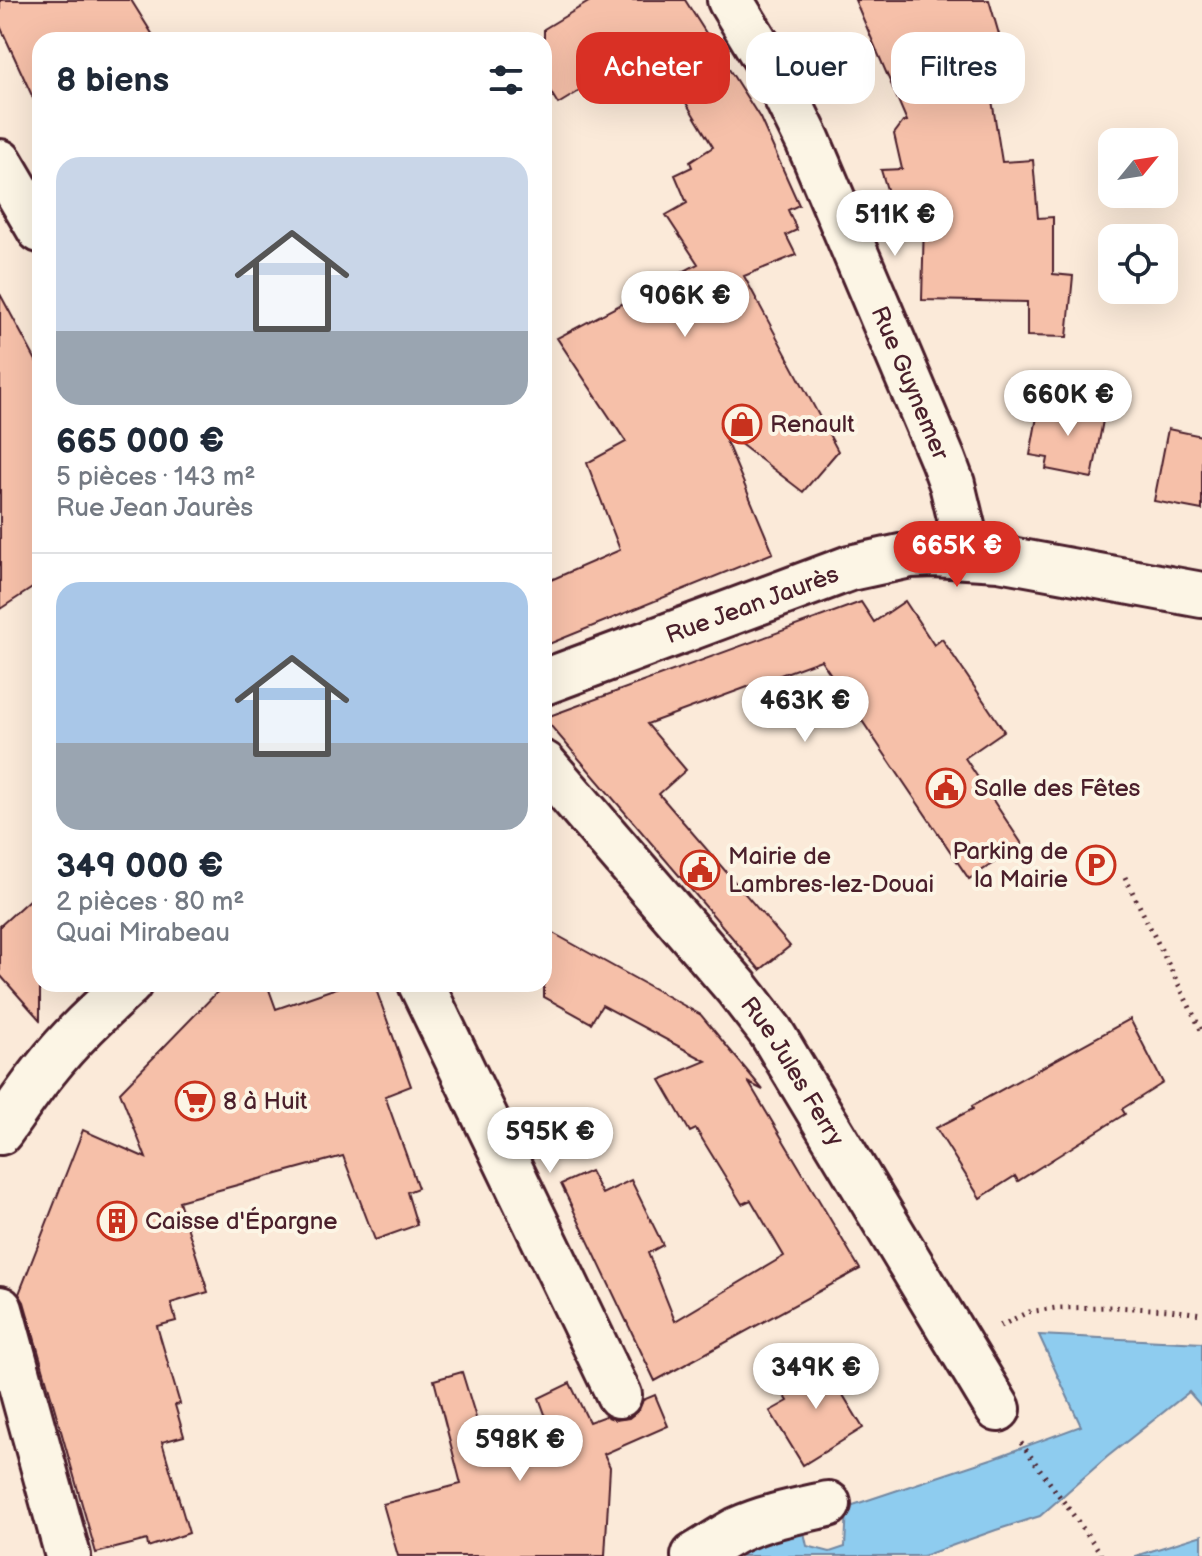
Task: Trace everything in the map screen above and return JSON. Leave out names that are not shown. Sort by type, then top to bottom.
[{"type":"street","name":"Rue Guynemer","points":[[730,0],[776,76],[808,141],[943,460],[969,555]]},
{"type":"street","points":[[0,162],[23,224]]},
{"type":"street","name":"Rue Jean Jaurès","points":[[552,679],[850,568],[910,555],[969,555],[1033,563],[1202,595]]},
{"type":"street","name":"Rue Jules Ferry","points":[[552,773],[737,988],[771,1032],[1009,1426]]},
{"type":"street","points":[[0,1132],[63,1048],[120,992]]},
{"type":"street","points":[[425,992],[619,1395]]},
{"type":"street","points":[[0,1309],[68,1556]]},
{"type":"street","points":[[694,1556],[750,1525],[828,1504]]},
{"type":"path","points":[[1125,877],[1202,1032]]},
{"type":"path","points":[[959,1347],[1028,1312],[1056,1308],[1114,1307],[1202,1314]]},
{"type":"path","points":[[1009,1426],[1101,1554]]},
{"type":"water","points":[[1039,1335],[1202,1343],[1202,1407],[1189,1392],[1107,1457],[1040,1516],[923,1556],[734,1556],[732,1543],[802,1523],[807,1546],[830,1552],[845,1547],[847,1507],[1081,1426]]},
{"type":"water","points":[[1202,1535],[1202,1556],[1135,1556]]},
{"type":"building","points":[[0,0],[131,0],[151,32],[32,32],[32,96],[0,26]]},
{"type":"building","points":[[592,0],[685,0],[705,32],[576,32],[576,93],[558,104],[552,94],[552,32],[544,32],[544,29]]},
{"type":"building","points":[[855,0],[989,0],[998,32],[891,32],[891,84],[875,47],[875,32],[869,32]]},
{"type":"building","points":[[730,71],[746,96],[746,104],[751,104],[760,118],[799,205],[788,210],[797,230],[786,235],[796,255],[744,276],[838,451],[803,492],[721,429],[773,553],[552,643],[552,580],[620,550],[587,463],[626,442],[557,338],[698,264],[666,215],[687,203],[675,175],[692,167],[690,162],[713,147],[687,104],[730,104]]},
{"type":"building","points":[[900,104],[993,104],[1002,162],[1033,160],[1038,218],[1053,217],[1053,274],[1073,276],[1067,337],[1027,336],[1027,302],[922,300],[924,221],[897,222],[881,170],[902,169],[894,134],[907,121]]},
{"type":"building","points":[[0,294],[32,353],[32,588],[0,609]]},
{"type":"building","points":[[1060,401],[1105,410],[1092,478],[1046,469],[1048,458],[1030,455],[1039,406],[1057,410]]},
{"type":"building","points":[[1168,429],[1202,436],[1202,510],[1154,501]]},
{"type":"building","name":"Salle des Fêtes","points":[[905,601],[934,645],[942,639],[1004,731],[965,758],[1022,844],[969,879],[821,660],[647,724],[686,770],[659,794],[790,946],[760,970],[552,727],[552,715],[861,602],[874,622]]},
{"type":"building","points":[[32,897],[32,992],[40,992],[40,1020],[0,975],[0,926]]},
{"type":"building","points":[[552,932],[701,1015],[763,1090],[749,1083],[860,1269],[655,1381],[561,1184],[590,1171],[602,1194],[631,1180],[663,1245],[648,1253],[675,1321],[784,1256],[751,1200],[742,1204],[696,1129],[690,1132],[660,1080],[706,1061],[602,1005],[591,1023],[544,997],[544,992],[552,992]]},
{"type":"building","points":[[217,992],[270,992],[276,1009],[325,992],[377,992],[411,1086],[385,1096],[418,1188],[407,1192],[417,1225],[375,1240],[343,1156],[179,1201],[208,1292],[171,1303],[176,1321],[157,1326],[180,1404],[175,1405],[184,1436],[162,1442],[189,1533],[148,1547],[147,1540],[96,1553],[24,1302],[19,1294],[83,1130],[146,1158],[120,1092]]},
{"type":"building","points":[[1130,1019],[1163,1083],[1122,1109],[1125,1114],[1018,1181],[1015,1176],[980,1198],[936,1128]]},
{"type":"building","points":[[830,1355],[848,1385],[840,1390],[863,1428],[803,1465],[770,1411],[788,1401],[779,1387]]},
{"type":"building","points":[[462,1372],[485,1447],[546,1417],[539,1398],[570,1383],[589,1422],[605,1416],[616,1420],[629,1418],[639,1410],[643,1400],[655,1395],[668,1426],[604,1454],[610,1467],[605,1556],[398,1556],[383,1504],[461,1484],[434,1380]]},
{"type":"place","name":"Renault","points":[[742,424]]},
{"type":"place","name":"Salle des Fêtes","points":[[946,788]]},
{"type":"place","name":"Parking de la Mairie","points":[[1096,865]]},
{"type":"place","name":"Mairie de Lambres-lez-Douai","points":[[700,870]]},
{"type":"place","name":"8 à Huit","points":[[195,1101]]},
{"type":"place","name":"Caisse d'Épargne","points":[[117,1221]]}]
